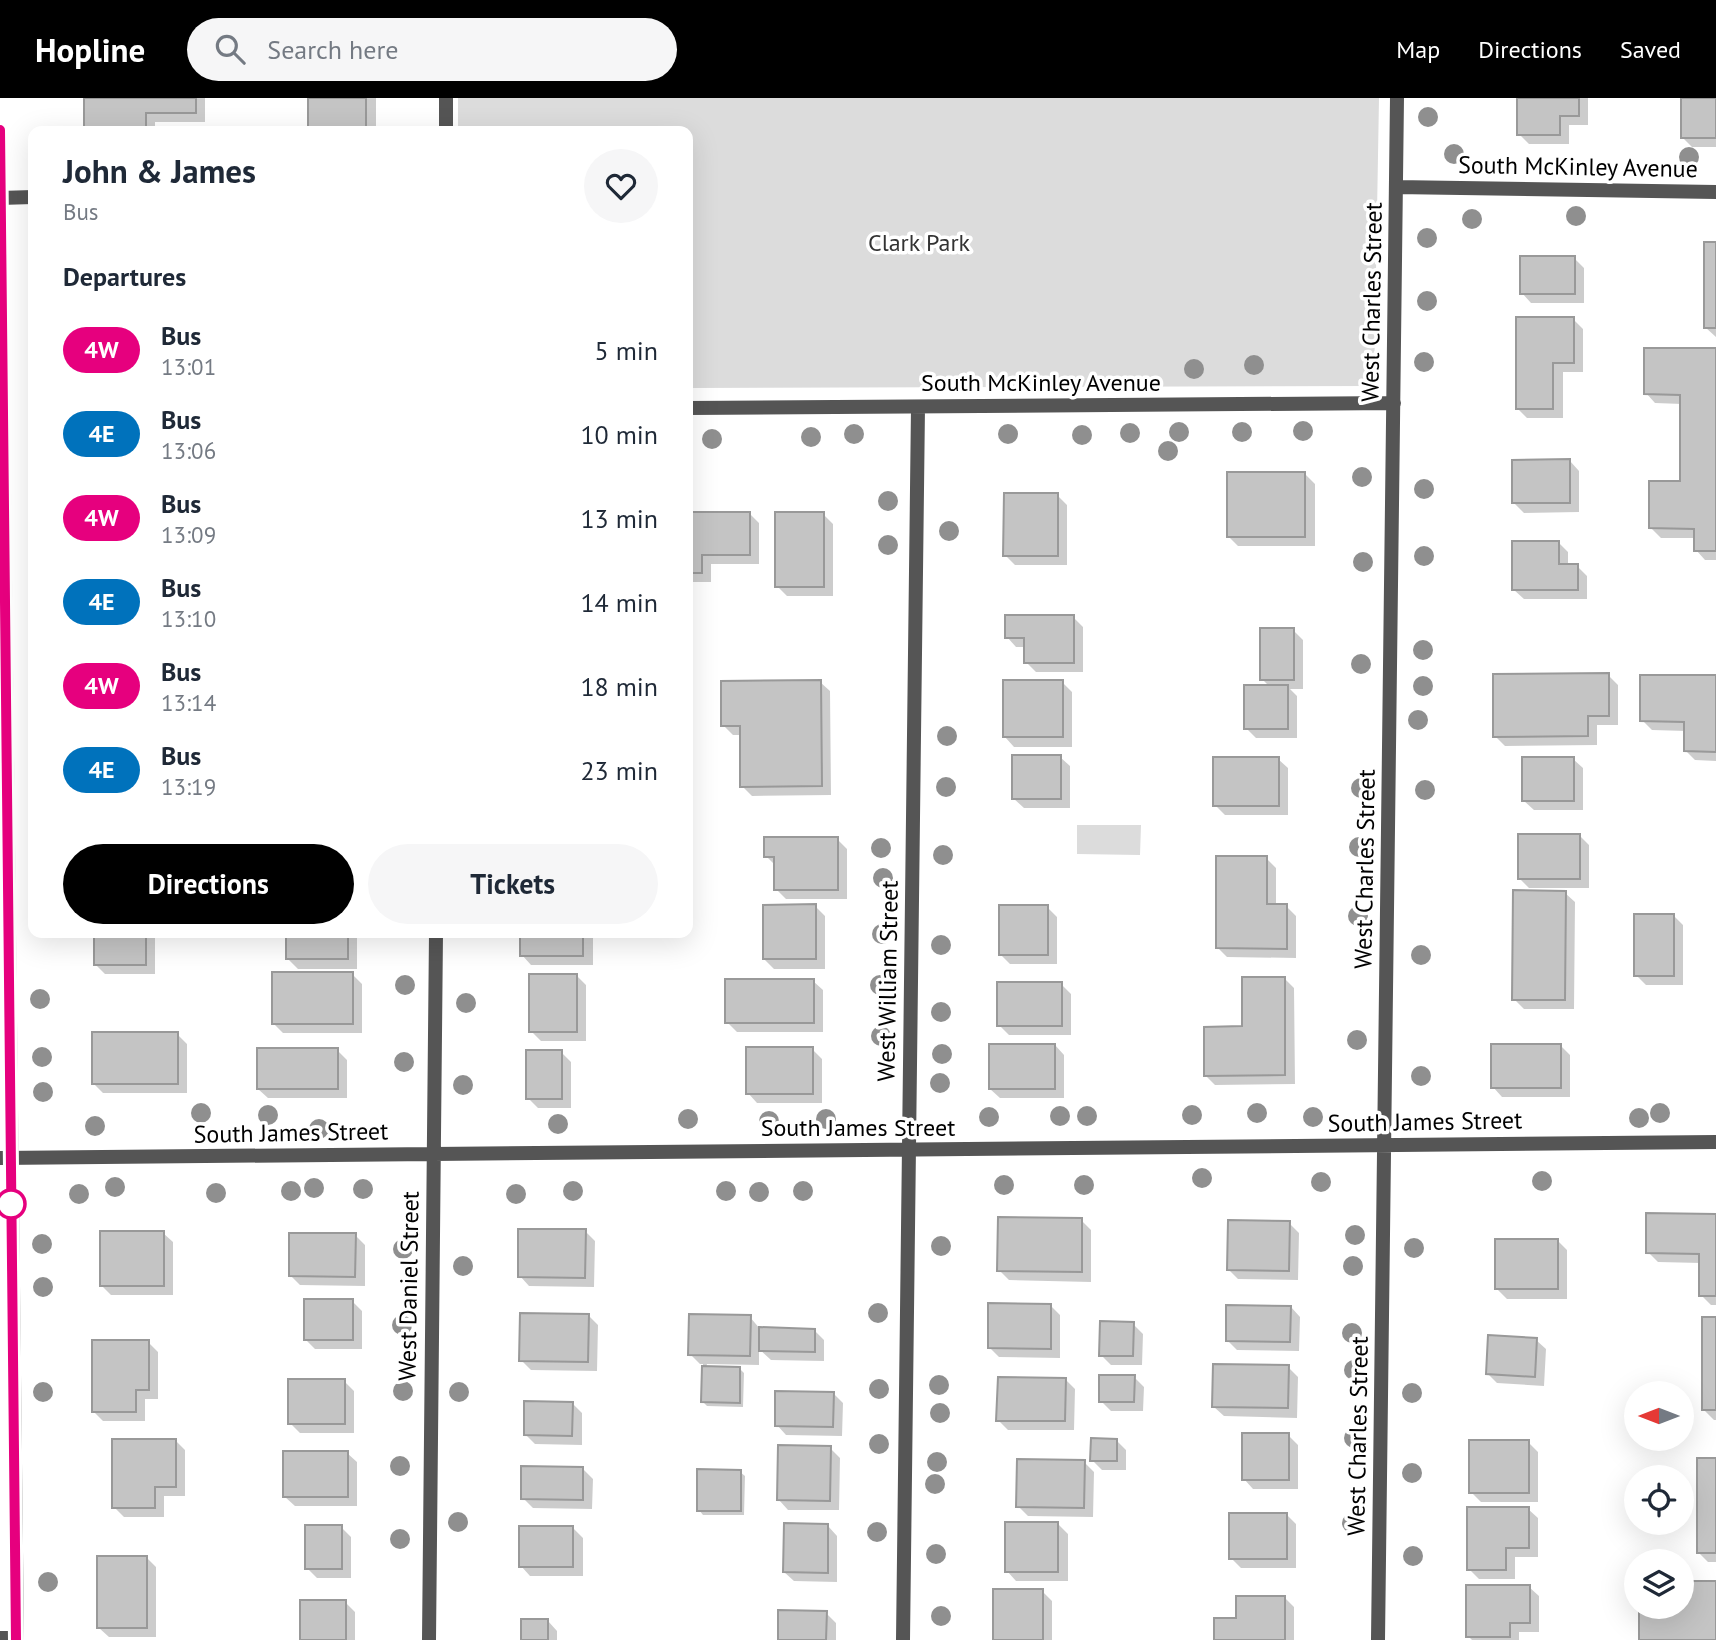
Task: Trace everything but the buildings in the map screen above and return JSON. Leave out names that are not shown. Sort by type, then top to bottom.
[{"type":"street","points":[[446,98],[446,126]]},
{"type":"street","name":"West Charles Street","points":[[1378,1640],[1397,98]]},
{"type":"street","points":[[0,137],[5,1158],[16,1639],[0,1639]]},
{"type":"street","name":"South McKinley Avenue","points":[[1396,187],[1716,192]]},
{"type":"street","points":[[0,198],[28,197]]},
{"type":"street","name":"South McKinley Avenue","points":[[693,408],[1394,403]]},
{"type":"street","name":"West William Street","points":[[903,1640],[918,407]]},
{"type":"street","name":"West Daniel Street","points":[[429,1640],[436,938]]},
{"type":"street","name":"South James Street","points":[[5,1158],[1716,1142]]},
{"type":"green space","name":"Clark Park","points":[[458,98],[1379,98],[1374,386],[693,388],[693,126],[458,126]]},
{"type":"green space","points":[[1077,825],[1141,825],[1140,855],[1077,854]]},
{"type":"bus line","name":"4W","points":[[0,130],[16,1640]]}]
